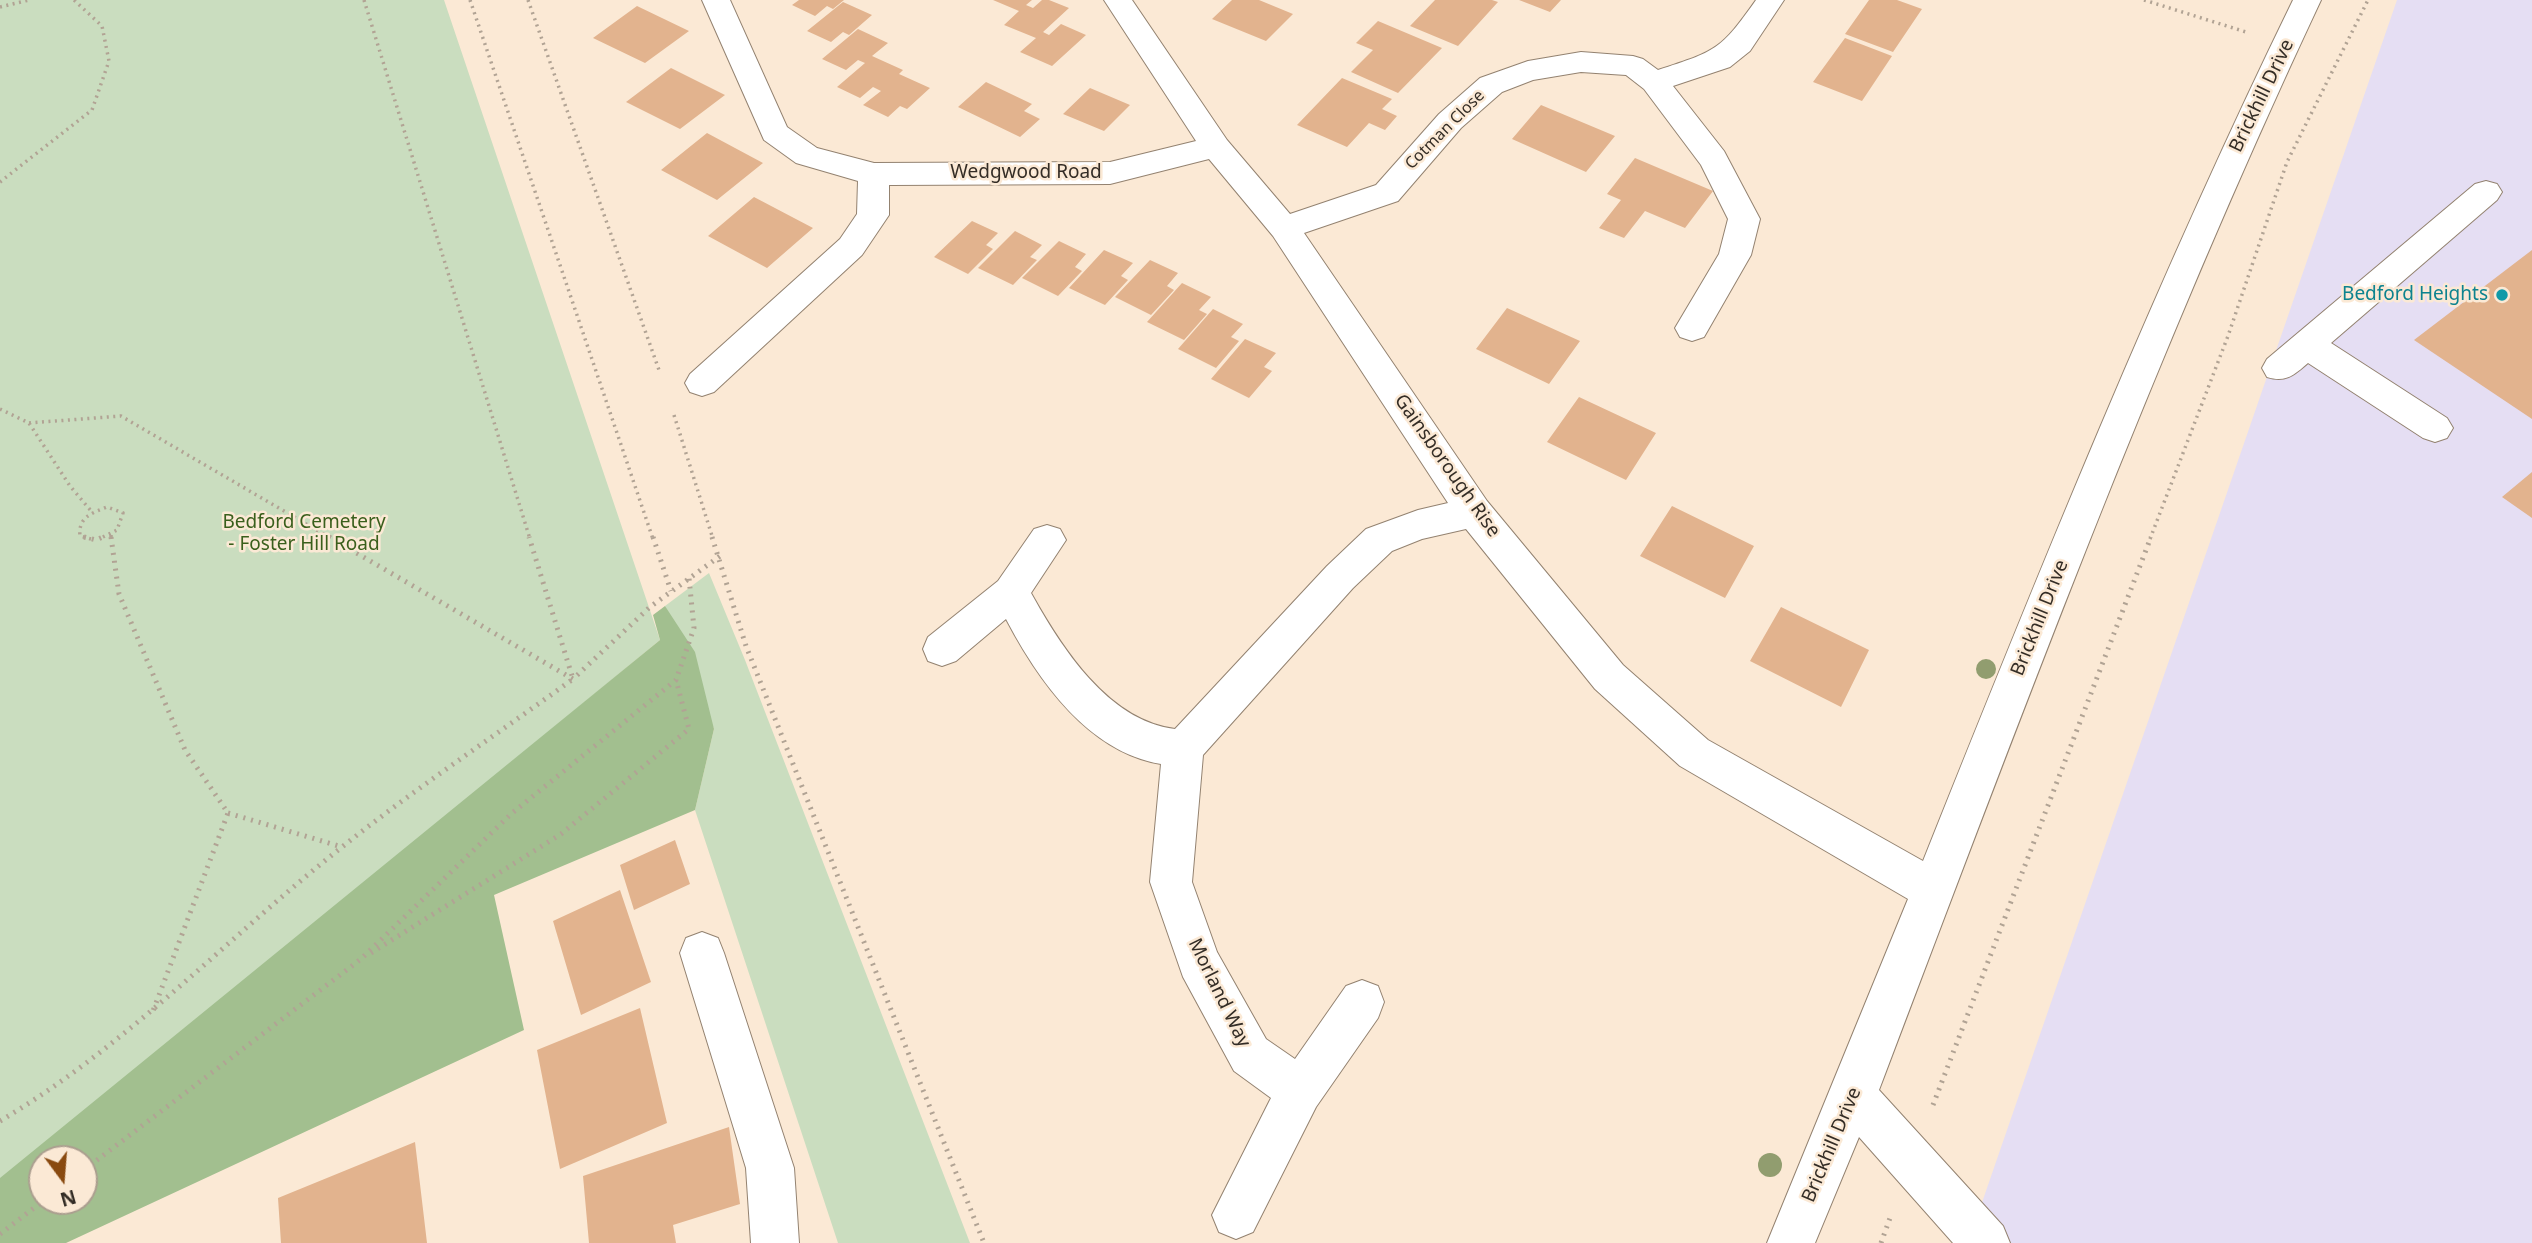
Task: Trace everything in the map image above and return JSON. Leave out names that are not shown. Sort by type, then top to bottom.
[{"type":"street","name":"Wedgwood Road","points":[[716,0],[775,133],[807,156],[874,174],[1110,173],[1216,147]]},
{"type":"street","name":"Gainsborough Rise","points":[[1118,0],[1216,147],[1284,228],[1474,512],[1609,677],[1694,753],[1933,890]]},
{"type":"street","points":[[1654,82],[1720,60],[1740,44],[1770,0]]},
{"type":"street","name":"Brickhill Drive","points":[[1791,1243],[1853,1096],[2045,603],[2238,144],[2307,0]]},
{"type":"street","name":"Cotman Close","points":[[1284,228],[1387,193],[1450,121],[1491,85],[1528,71],[1581,62],[1633,66],[1654,82],[1713,159],[1744,219],[1735,255],[1692,328]]},
{"type":"street","points":[[702,383],[727,342],[851,247],[873,215],[874,174]]},
{"type":"street","points":[[2279,368],[2486,192]]},
{"type":"street","points":[[2307,345],[2435,428]]},
{"type":"street","points":[[1011,592],[1031,632],[1056,667],[1095,709],[1147,742],[1184,748],[1340,576],[1379,540],[1418,525],[1474,512]]},
{"type":"street","points":[[942,649],[1011,592],[1047,540]]},
{"type":"street","name":"Morland Way","points":[[1184,748],[1171,882],[1199,962],[1250,1055],[1300,1090]]},
{"type":"street","points":[[702,953],[770,1168],[775,1243]]},
{"type":"street","points":[[1236,1215],[1300,1090],[1362,1002]]},
{"type":"street","points":[[1853,1096],[1986,1243]]},
{"type":"path","points":[[0,7],[29,0]]},
{"type":"path","points":[[0,182],[92,110],[109,61],[102,26],[74,0]]},
{"type":"path","points":[[363,0],[573,679]]},
{"type":"path","points":[[470,0],[671,591]]},
{"type":"path","points":[[528,0],[662,379]]},
{"type":"path","points":[[2144,0],[2287,45]]},
{"type":"path","points":[[1881,1243],[2228,336],[2287,162],[2368,0]]},
{"type":"path","points":[[671,405],[746,646],[984,1243]]},
{"type":"path","points":[[0,409],[29,423],[121,416],[573,679]]},
{"type":"path","points":[[29,423],[70,486],[92,512]]},
{"type":"path","points":[[107,507],[123,513],[121,524],[111,535],[96,540],[80,536],[79,527],[92,512],[107,507]]},
{"type":"path","points":[[111,535],[119,594],[174,726],[185,750],[228,813],[342,847]]},
{"type":"path","points":[[0,1121],[41,1097],[152,1013],[342,847],[573,679],[671,591],[720,556]]},
{"type":"path","points":[[361,958],[512,814],[676,680],[694,628],[689,578]]},
{"type":"path","points":[[98,1159],[361,958],[561,834],[689,729],[676,680]]},
{"type":"path","points":[[152,1013],[228,813]]},
{"type":"path","points":[[0,1234],[28,1213]]},
{"type":"shaded area","points":[[2397,0],[2532,0],[2532,1243],[1968,1243]]},
{"type":"green space","name":"Bedford Cemetery - Foster Hill Road","points":[[0,0],[444,0],[660,640],[47,1145],[28,1145],[28,1161],[0,1184]]},
{"type":"green space","points":[[709,573],[970,1243],[838,1243],[695,810],[714,729],[665,606]]},
{"type":"green space","points":[[665,606],[695,652],[714,729],[695,810],[494,895],[524,1030],[66,1243],[0,1243],[0,1178],[28,1155],[28,1215],[98,1215],[98,1145],[40,1145],[660,640],[653,615]]},
{"type":"building","points":[[799,0],[844,0],[833,9],[827,6],[815,16],[792,5]]},
{"type":"building","points":[[993,0],[1032,0],[1026,5],[1033,8],[1042,0],[1049,0],[1069,8],[1043,32],[1049,35],[1061,24],[1086,35],[1052,66],[1020,52],[1036,38],[1004,25],[1019,11]]},
{"type":"building","points":[[1232,0],[1259,0],[1293,14],[1266,41],[1212,19]]},
{"type":"building","points":[[1435,0],[1498,2],[1458,46],[1410,26]]},
{"type":"building","points":[[1519,0],[1561,0],[1550,12]]},
{"type":"building","points":[[1869,0],[1897,0],[1922,9],[1893,52],[1845,34]]},
{"type":"building","points":[[843,2],[872,15],[849,35],[843,32],[831,42],[807,31]]},
{"type":"building","points":[[637,6],[689,31],[645,63],[593,38]]},
{"type":"building","points":[[1378,21],[1442,48],[1398,93],[1351,72],[1373,50],[1356,43]]},
{"type":"building","points":[[858,29],[888,43],[872,56],[903,70],[899,74],[930,88],[907,109],[900,106],[888,117],[863,105],[881,91],[873,87],[860,98],[837,87],[865,63],[858,60],[846,70],[822,59]]},
{"type":"building","points":[[1845,38],[1892,56],[1862,101],[1813,82]]},
{"type":"building","points":[[671,68],[725,95],[680,129],[626,102]]},
{"type":"building","points":[[1342,78],[1392,99],[1382,109],[1397,116],[1385,130],[1369,123],[1347,147],[1297,125]]},
{"type":"building","points":[[986,82],[1032,104],[1024,111],[1040,119],[1020,137],[958,107]]},
{"type":"building","points":[[1090,88],[1130,105],[1104,131],[1063,114]]},
{"type":"building","points":[[1541,105],[1615,136],[1586,172],[1512,139]]},
{"type":"building","points":[[707,133],[763,163],[717,200],[661,170]]},
{"type":"building","points":[[1635,158],[1713,191],[1685,228],[1645,211],[1624,238],[1599,228],[1621,200],[1607,194]]},
{"type":"building","points":[[754,197],[813,228],[767,268],[708,236]]},
{"type":"building","points":[[972,221],[998,233],[986,245],[993,249],[968,274],[934,257]]},
{"type":"building","points":[[1015,231],[1042,245],[1030,257],[1037,260],[1013,285],[978,268]]},
{"type":"building","points":[[1059,241],[1086,254],[1075,267],[1082,271],[1058,296],[1022,278]]},
{"type":"building","points":[[1104,250],[1133,263],[1121,276],[1128,280],[1105,305],[1069,288]]},
{"type":"building","name":"Bedford Heights","points":[[2532,250],[2532,419],[2414,340]]},
{"type":"building","points":[[1150,260],[1178,273],[1167,286],[1174,290],[1151,315],[1115,297]]},
{"type":"building","points":[[1182,283],[1211,297],[1199,310],[1207,314],[1184,340],[1147,322]]},
{"type":"building","points":[[1507,308],[1580,341],[1549,384],[1476,349]]},
{"type":"building","points":[[1213,309],[1243,324],[1231,337],[1239,341],[1216,368],[1178,349]]},
{"type":"building","points":[[1245,339],[1276,353],[1264,367],[1272,371],[1249,398],[1211,379]]},
{"type":"building","points":[[1579,397],[1656,433],[1626,480],[1547,442]]},
{"type":"building","points":[[2532,472],[2532,518],[2502,497]]},
{"type":"building","points":[[1672,506],[1754,546],[1725,598],[1640,556]]},
{"type":"building","points":[[1781,607],[1869,650],[1841,707],[1750,661]]},
{"type":"building","points":[[675,840],[690,884],[634,910],[620,865]]},
{"type":"building","points":[[620,890],[651,982],[581,1015],[553,921]]},
{"type":"building","points":[[640,1008],[667,1123],[560,1169],[537,1050]]},
{"type":"building","points":[[729,1127],[740,1204],[673,1225],[676,1243],[589,1243],[583,1176]]},
{"type":"building","points":[[415,1142],[427,1243],[281,1243],[278,1198]]},
{"type":"place","name":"Bedford Heights","points":[[2502,295]]}]
